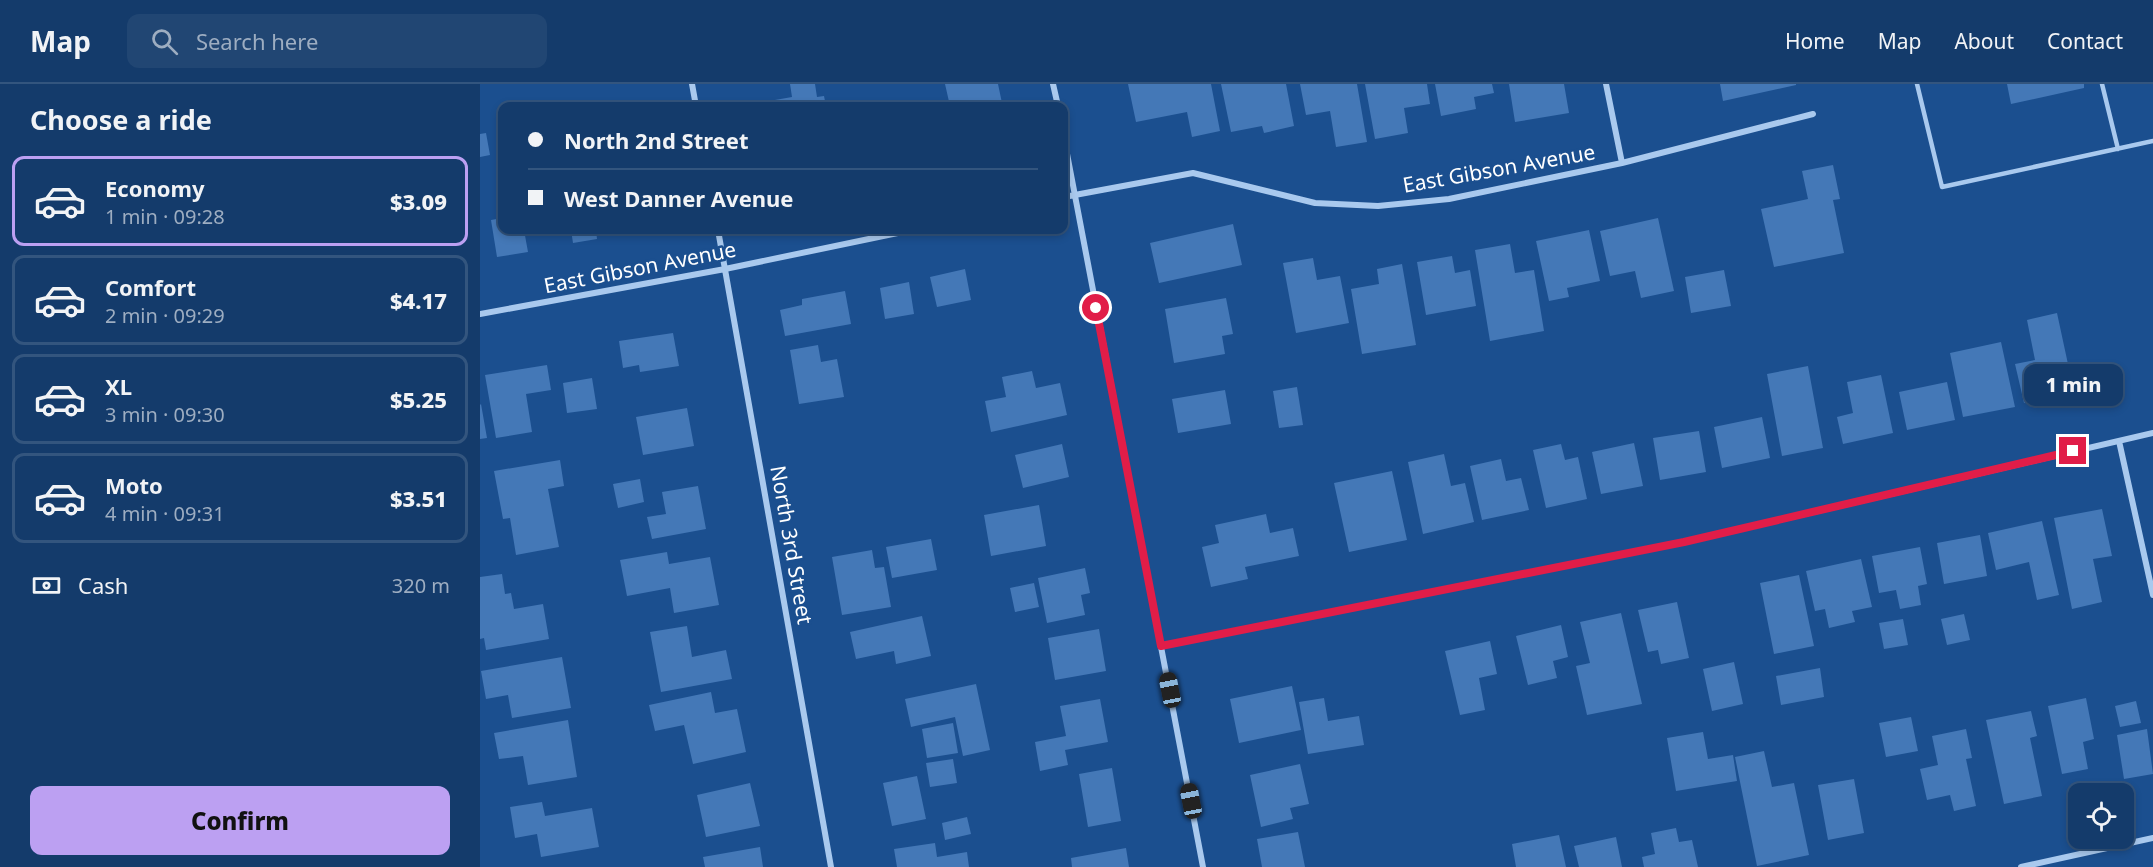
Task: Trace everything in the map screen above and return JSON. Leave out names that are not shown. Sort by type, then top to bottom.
[{"type":"street","points":[[692,84],[695,102]]},
{"type":"street","points":[[1053,84],[1057,102]]},
{"type":"street","points":[[1606,84],[1622,163]]},
{"type":"street","name":"East Gibson Avenue","points":[[1068,196],[1192,173],[1315,203],[1378,206],[1449,199],[1622,163],[1813,114]]},
{"type":"street","points":[[1068,161],[1203,867]]},
{"type":"street","name":"North 3rd Street","points":[[719,234],[831,867]]},
{"type":"street","name":"East Gibson Avenue","points":[[480,314],[725,269],[893,234]]},
{"type":"street","points":[[1161,646],[1684,542],[2153,433]]},
{"type":"street","points":[[2119,441],[2153,595]]},
{"type":"street","points":[[2021,867],[2153,838]]},
{"type":"lane","points":[[1917,84],[1942,188],[2153,141]]},
{"type":"lane","points":[[2102,84],[2118,149]]},
{"type":"building","points":[[790,84],[815,84],[817,97],[824,96],[825,102],[763,102],[792,97]]},
{"type":"building","points":[[945,84],[998,84],[1002,102],[949,102]]},
{"type":"building","points":[[1128,84],[1211,84],[1220,131],[1192,137],[1187,112],[1136,122]]},
{"type":"building","points":[[1221,84],[1286,84],[1294,126],[1264,133],[1262,126],[1231,132]]},
{"type":"building","points":[[1300,84],[1357,84],[1367,142],[1336,147],[1330,111],[1306,115]]},
{"type":"building","points":[[1365,84],[1427,84],[1430,104],[1404,108],[1408,133],[1375,139]]},
{"type":"building","points":[[1435,84],[1492,84],[1494,93],[1474,97],[1476,109],[1441,116]]},
{"type":"building","points":[[1509,84],[1564,84],[1569,113],[1515,122]]},
{"type":"building","points":[[1720,84],[1796,84],[1796,85],[1723,101]]},
{"type":"building","points":[[2007,84],[2084,84],[2084,88],[2011,104]]},
{"type":"building","points":[[486,133],[490,155],[480,157],[480,134]]},
{"type":"building","points":[[1833,165],[1840,199],[1833,200],[1844,253],[1774,267],[1761,209],[1808,199],[1802,171]]},
{"type":"building","points":[[1658,218],[1674,291],[1641,298],[1635,271],[1610,276],[1600,231]]},
{"type":"building","points":[[498,219],[498,234],[525,234],[528,252],[497,257],[491,220]]},
{"type":"building","points":[[1233,224],[1242,265],[1159,283],[1150,243]]},
{"type":"building","points":[[1589,230],[1600,281],[1567,288],[1569,297],[1549,301],[1536,241]]},
{"type":"building","points":[[572,234],[596,234],[597,239],[573,243]]},
{"type":"building","points":[[1510,244],[1515,273],[1534,270],[1544,331],[1490,341],[1475,250]]},
{"type":"building","points":[[1452,256],[1455,273],[1470,270],[1476,306],[1426,315],[1417,262]]},
{"type":"building","points":[[1313,258],[1317,280],[1340,276],[1349,323],[1296,333],[1283,263]]},
{"type":"building","points":[[1402,264],[1416,345],[1362,354],[1351,289],[1379,284],[1377,269]]},
{"type":"building","points":[[965,269],[971,300],[937,307],[930,277]]},
{"type":"building","points":[[1724,270],[1731,306],[1691,313],[1685,277]]},
{"type":"building","points":[[909,282],[914,314],[885,319],[880,288]]},
{"type":"building","points":[[845,291],[851,324],[785,336],[780,310],[802,305],[802,299]]},
{"type":"building","points":[[1226,298],[1233,334],[1222,336],[1225,354],[1174,363],[1165,309]]},
{"type":"building","points":[[2057,313],[2074,392],[2024,403],[2015,364],[2035,360],[2027,320]]},
{"type":"building","points":[[673,333],[679,366],[640,372],[639,365],[623,368],[619,341]]},
{"type":"building","points":[[2001,342],[2015,407],[1963,417],[1950,353]]},
{"type":"building","points":[[818,345],[821,362],[837,359],[844,397],[799,404],[790,350]]},
{"type":"building","points":[[547,365],[551,390],[526,394],[532,432],[496,438],[485,375]]},
{"type":"building","points":[[1808,366],[1823,448],[1782,456],[1767,374]]},
{"type":"building","points":[[1032,371],[1036,388],[1060,383],[1067,415],[991,432],[985,401],[1006,397],[1002,377]]},
{"type":"building","points":[[1881,375],[1893,433],[1843,444],[1837,417],[1853,413],[1847,382]]},
{"type":"building","points":[[592,378],[597,409],[567,413],[563,383]]},
{"type":"building","points":[[1947,382],[1955,420],[1907,430],[1899,392]]},
{"type":"building","points":[[1297,387],[1303,425],[1279,428],[1273,391]]},
{"type":"building","points":[[1225,390],[1231,424],[1178,433],[1172,399]]},
{"type":"building","points":[[480,405],[487,438],[480,439]]},
{"type":"building","points":[[687,408],[694,446],[643,455],[636,417]]},
{"type":"building","points":[[1762,417],[1770,458],[1722,468],[1714,427]]},
{"type":"building","points":[[1699,431],[1706,472],[1660,480],[1653,438]]},
{"type":"building","points":[[1634,443],[1643,486],[1601,494],[1592,452]]},
{"type":"building","points":[[1062,444],[1069,477],[1023,488],[1015,455]]},
{"type":"building","points":[[1561,444],[1565,460],[1578,457],[1587,499],[1546,508],[1533,450]]},
{"type":"building","points":[[1444,454],[1451,486],[1465,483],[1474,522],[1423,534],[1408,462]]},
{"type":"building","points":[[1501,459],[1506,481],[1521,478],[1529,510],[1482,520],[1470,466]]},
{"type":"building","points":[[560,460],[564,486],[548,489],[559,547],[516,555],[510,518],[503,519],[494,471]]},
{"type":"building","points":[[1392,471],[1407,540],[1349,552],[1334,483]]},
{"type":"building","points":[[640,479],[644,502],[618,508],[613,484]]},
{"type":"building","points":[[698,486],[706,529],[652,539],[647,517],[666,514],[662,492]]},
{"type":"building","points":[[1039,505],[1046,546],[991,556],[984,515]]},
{"type":"building","points":[[2102,509],[2112,556],[2093,559],[2102,602],[2072,609],[2054,518]]},
{"type":"building","points":[[1266,514],[1270,533],[1293,528],[1299,556],[1245,567],[1248,579],[1211,587],[1202,547],[1219,543],[1215,525]]},
{"type":"building","points":[[2042,521],[2059,595],[2037,600],[2029,562],[1996,570],[1988,533]]},
{"type":"building","points":[[1980,535],[1987,576],[1944,584],[1937,543]]},
{"type":"building","points":[[931,539],[937,570],[892,578],[886,547]]},
{"type":"building","points":[[1920,547],[1927,584],[1918,586],[1921,605],[1900,609],[1896,590],[1879,593],[1872,556]]},
{"type":"building","points":[[872,550],[875,568],[884,567],[891,607],[842,615],[832,557]]},
{"type":"building","points":[[667,552],[669,564],[710,557],[719,605],[674,613],[670,588],[627,596],[620,560]]},
{"type":"building","points":[[1861,559],[1872,607],[1852,611],[1855,622],[1829,628],[1825,609],[1815,611],[1806,571]]},
{"type":"building","points":[[1085,568],[1090,593],[1081,595],[1085,615],[1047,623],[1038,578]]},
{"type":"building","points":[[502,574],[505,594],[511,593],[514,609],[543,604],[549,639],[486,650],[484,638],[480,639],[480,577]]},
{"type":"building","points":[[1799,575],[1814,646],[1774,654],[1760,583]]},
{"type":"building","points":[[1034,583],[1039,607],[1015,612],[1010,588]]},
{"type":"building","points":[[1677,602],[1689,658],[1661,664],[1658,650],[1648,652],[1638,610]]},
{"type":"building","points":[[1621,613],[1642,704],[1587,715],[1576,666],[1590,663],[1580,622]]},
{"type":"building","points":[[1964,614],[1970,640],[1947,645],[1941,619]]},
{"type":"building","points":[[922,616],[931,656],[896,664],[894,651],[856,659],[850,632]]},
{"type":"building","points":[[1903,619],[1908,645],[1884,649],[1879,623]]},
{"type":"building","points":[[1561,625],[1568,657],[1553,661],[1557,678],[1528,685],[1516,636]]},
{"type":"building","points":[[687,626],[692,657],[726,650],[732,679],[661,692],[650,632]]},
{"type":"building","points":[[1099,629],[1106,671],[1055,680],[1048,638]]},
{"type":"building","points":[[1490,641],[1497,674],[1479,678],[1485,710],[1460,715],[1445,651]]},
{"type":"building","points":[[562,657],[571,708],[512,718],[508,695],[486,699],[481,671]]},
{"type":"building","points":[[1734,662],[1743,704],[1712,711],[1703,669]]},
{"type":"building","points":[[1820,668],[1824,697],[1781,705],[1776,676]]},
{"type":"building","points":[[976,684],[990,750],[963,756],[955,717],[911,727],[905,699]]},
{"type":"building","points":[[1292,686],[1301,730],[1239,743],[1230,699]]},
{"type":"building","points":[[711,692],[715,713],[737,709],[746,752],[693,764],[684,725],[655,731],[649,705]]},
{"type":"building","points":[[1324,698],[1328,721],[1359,716],[1364,745],[1308,754],[1299,702]]},
{"type":"building","points":[[2086,698],[2094,739],[2083,742],[2088,769],[2062,774],[2048,706]]},
{"type":"building","points":[[1100,699],[1108,742],[1065,750],[1068,765],[1040,771],[1035,742],[1066,736],[1060,706]]},
{"type":"building","points":[[2136,701],[2141,723],[2120,727],[2115,706]]},
{"type":"building","points":[[2031,711],[2037,736],[2030,738],[2042,796],[2004,804],[1986,720]]},
{"type":"building","points":[[1911,717],[1918,751],[1886,757],[1879,723]]},
{"type":"building","points":[[568,720],[577,777],[528,785],[523,756],[499,759],[494,733]]},
{"type":"building","points":[[953,723],[958,753],[927,758],[922,729]]},
{"type":"building","points":[[1966,729],[1972,758],[1966,759],[1976,806],[1954,811],[1950,795],[1927,800],[1920,769],[1938,765],[1932,736]]},
{"type":"building","points":[[2147,729],[2153,774],[2124,779],[2117,735]]},
{"type":"building","points":[[1703,732],[1708,759],[1733,755],[1737,781],[1676,791],[1667,738]]},
{"type":"building","points":[[1764,751],[1772,787],[1794,783],[1809,855],[1757,866],[1735,757]]},
{"type":"building","points":[[953,759],[957,783],[930,787],[926,763]]},
{"type":"building","points":[[1300,764],[1309,804],[1290,808],[1293,819],[1261,827],[1250,775]]},
{"type":"building","points":[[1112,768],[1121,821],[1088,827],[1079,774]]},
{"type":"building","points":[[917,776],[926,819],[892,826],[883,783]]},
{"type":"building","points":[[1854,779],[1864,833],[1828,840],[1818,785]]},
{"type":"building","points":[[750,783],[760,826],[706,837],[697,795]]},
{"type":"building","points":[[542,802],[545,816],[592,808],[599,847],[541,857],[537,834],[515,838],[510,807]]},
{"type":"building","points":[[967,817],[971,834],[945,840],[942,823]]},
{"type":"building","points":[[1676,828],[1679,842],[1692,840],[1698,867],[1644,867],[1642,857],[1655,854],[1651,833]]},
{"type":"building","points":[[1298,832],[1305,867],[1262,867],[1257,839]]},
{"type":"building","points":[[1559,835],[1566,867],[1516,867],[1512,844]]},
{"type":"building","points":[[1616,837],[1622,867],[1579,867],[1574,846]]},
{"type":"building","points":[[935,843],[937,857],[967,852],[969,867],[897,867],[894,849]]},
{"type":"building","points":[[760,847],[763,867],[705,867],[703,857]]},
{"type":"building","points":[[1126,848],[1129,867],[1072,867],[1071,858]]},
{"type":"route","points":[[1096,308],[1161,646],[1684,542],[2073,451]]}]
